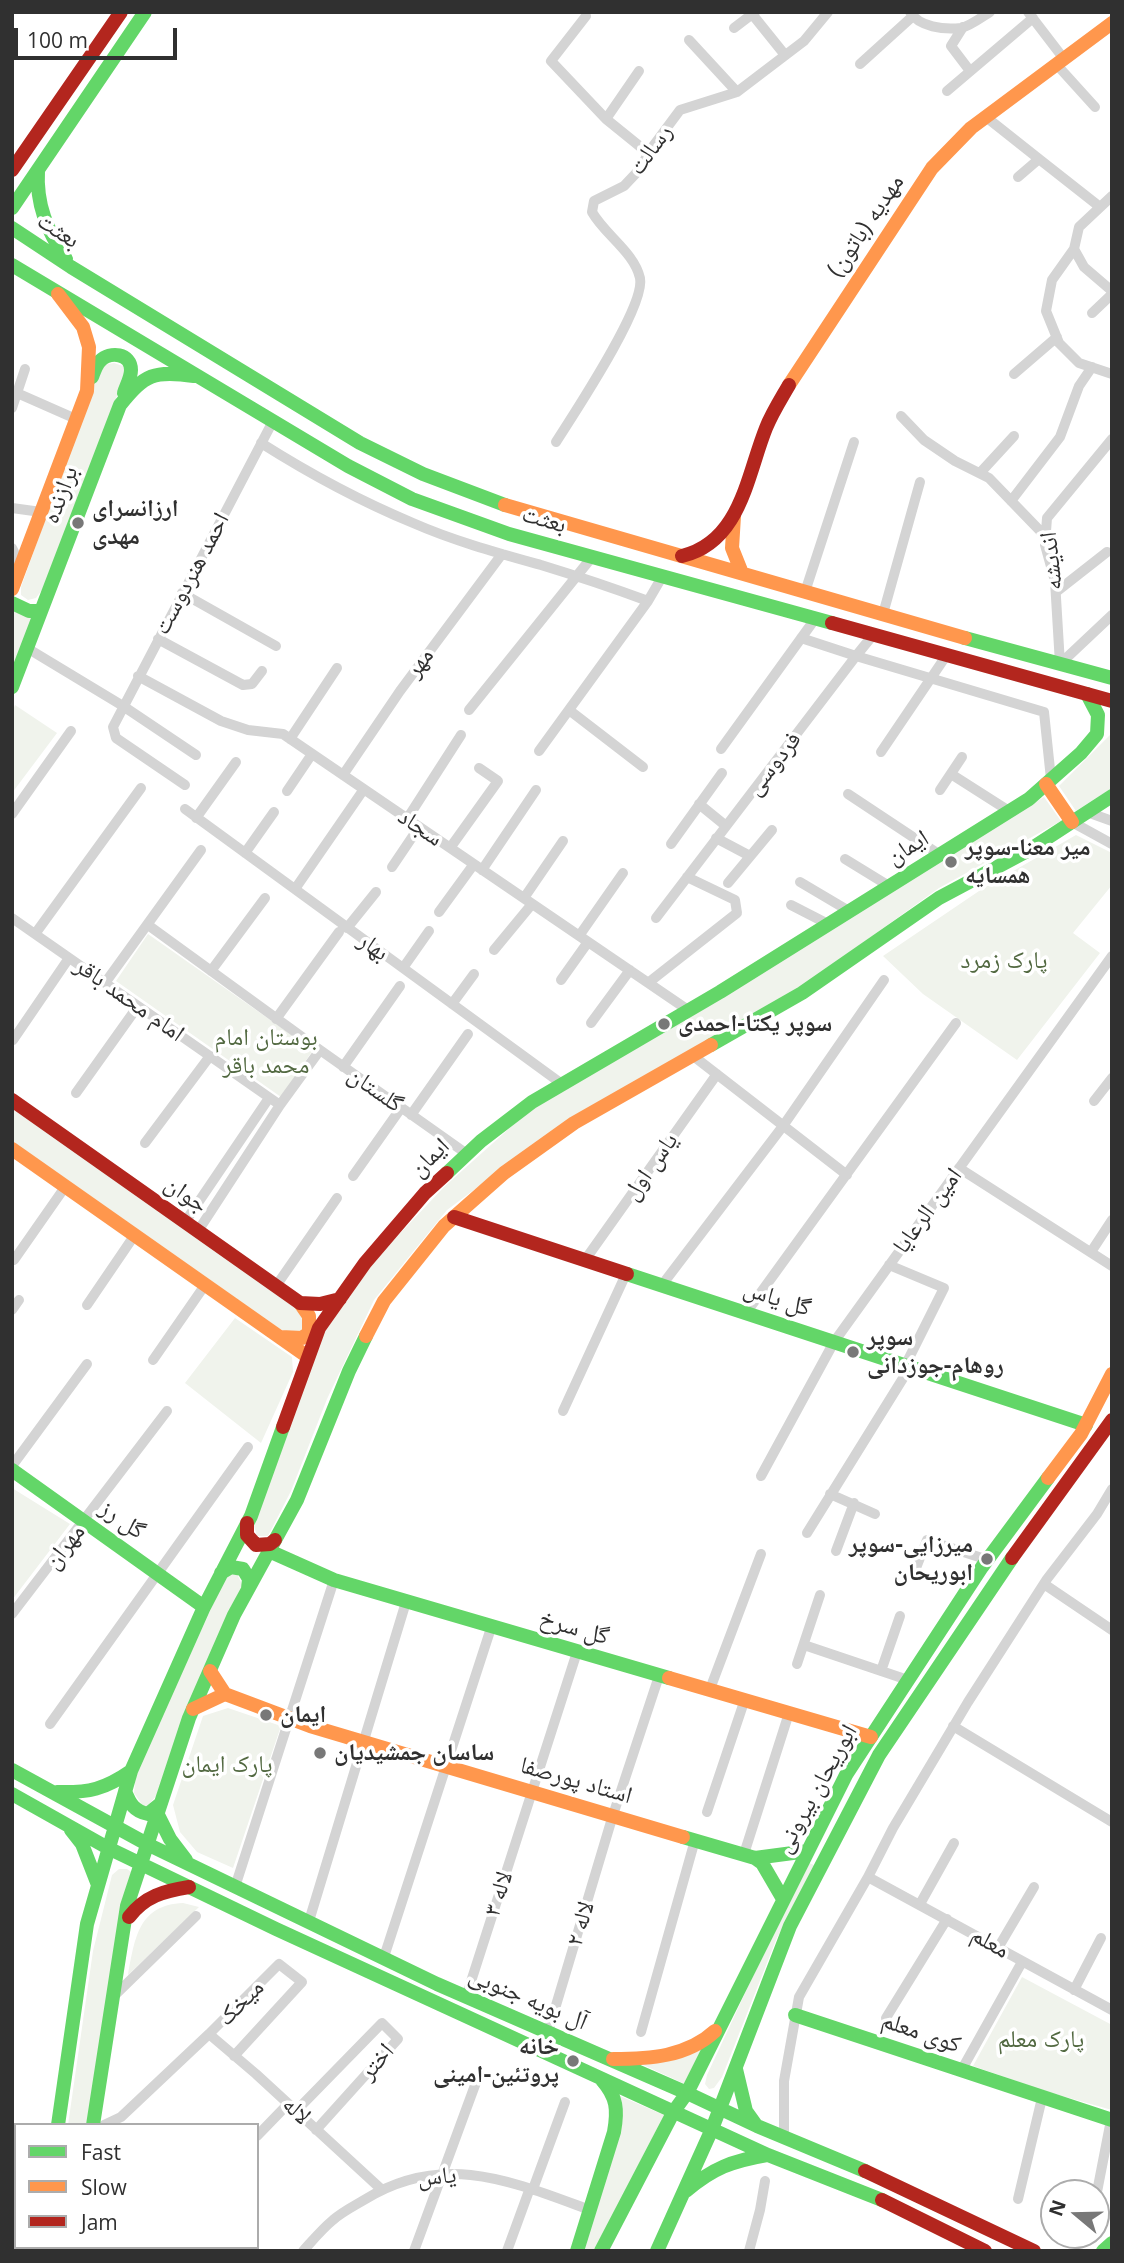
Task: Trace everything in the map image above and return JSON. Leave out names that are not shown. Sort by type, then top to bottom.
[{"type":"main road","points":[[15,163],[121,12]]},
{"type":"main road","points":[[12,208],[145,12]]},
{"type":"main road","name":"مهدیه (باتون)","points":[[742,573],[732,548],[735,515],[767,425],[794,374],[902,211],[932,168],[971,128],[1112,23]]},
{"type":"main road","points":[[39,167],[36,187],[39,209],[47,231],[71,267]]},
{"type":"main road","name":"بعثت","points":[[12,228],[71,267],[360,443],[423,474],[514,508],[1112,678]]},
{"type":"main road","name":"بعثت","points":[[12,265],[348,466],[424,503],[509,534],[1112,701]]},
{"type":"main road","name":"برازنده","points":[[12,589],[87,391],[89,347],[83,327],[56,291]]},
{"type":"main road","points":[[87,391],[98,363],[108,355],[117,354],[129,362],[131,368],[120,405]]},
{"type":"main road","name":"برازنده","points":[[12,687],[120,405],[139,380],[163,371],[197,376]]},
{"type":"main road","points":[[348,466],[360,443]]},
{"type":"main road","name":"مهدیه (باتون)","points":[[682,556],[695,553],[709,545],[721,535],[735,515]]},
{"type":"main road","points":[[12,603],[29,611],[41,611]]},
{"type":"main road","name":"ایمان","points":[[58,2123],[87,1924],[131,1771],[204,1607],[248,1522],[318,1328],[365,1263],[425,1194],[467,1154],[532,1102],[940,855],[1009,811],[1048,782],[1081,753],[1097,734],[1098,715],[1087,694]]},
{"type":"main road","points":[[1048,782],[1072,822]]},
{"type":"main road","points":[[93,2123],[124,1924],[138,1870],[193,1709],[234,1615],[297,1500],[349,1370],[384,1301],[444,1226],[504,1173],[574,1122],[802,993],[939,898],[1029,850],[1112,796]]},
{"type":"main road","name":"جوان","points":[[12,1100],[300,1303]]},
{"type":"main road","points":[[12,1149],[308,1357]]},
{"type":"main road","name":"گل یاس","points":[[454,1217],[1086,1425]]},
{"type":"main road","points":[[300,1303],[314,1306],[340,1298]]},
{"type":"main road","points":[[279,1337],[302,1338],[309,1332],[312,1322],[310,1314],[300,1303]]},
{"type":"main road","name":"ابوریحان بیرونی","points":[[601,2251],[674,2111],[687,2093],[846,1775],[988,1560],[1086,1425],[1112,1374]]},
{"type":"main road","name":"ابوریحان بیرونی","points":[[657,2251],[712,2129],[790,1926],[879,1755],[1022,1544],[1111,1424]]},
{"type":"main road","name":"گل رز","points":[[12,1468],[204,1607]]},
{"type":"main road","name":"گل سرخ","points":[[248,1522],[247,1535],[256,1545],[270,1544],[334,1580],[871,1737]]},
{"type":"main road","points":[[221,1573],[231,1567],[243,1569],[249,1579],[247,1590]]},
{"type":"main road","points":[[193,1709],[225,1694],[210,1671]]},
{"type":"main road","name":"استاد پورصفا","points":[[225,1694],[289,1719],[363,1742],[750,1856]]},
{"type":"main road","name":"آل بویه جنوبی","points":[[12,1770],[147,1844],[466,1997],[757,2126],[866,2171],[1034,2251]]},
{"type":"main road","points":[[52,1792],[87,1793],[109,1787],[131,1771]]},
{"type":"main road","points":[[125,1791],[132,1809],[148,1814],[158,1809]]},
{"type":"main road","name":"آل بویه جنوبی","points":[[12,1794],[108,1848],[138,1870],[190,1887],[768,2155],[870,2195],[985,2251]]},
{"type":"main road","points":[[158,1809],[170,1839],[189,1864]]},
{"type":"main road","points":[[69,1826],[82,1844],[98,1885]]},
{"type":"main road","points":[[750,1856],[808,1850]]},
{"type":"main road","points":[[750,1856],[762,1863],[783,1899]]},
{"type":"main road","points":[[103,1865],[113,1861],[123,1862],[138,1870]]},
{"type":"main road","points":[[124,1924],[138,1904],[153,1894],[190,1887]]},
{"type":"main road","name":"کوی معلم","points":[[795,2015],[1112,2120]]},
{"type":"main road","points":[[608,2059],[633,2059],[685,2050],[709,2037],[718,2027]]},
{"type":"main road","points":[[736,2069],[746,2110],[757,2126]]},
{"type":"main road","points":[[577,2251],[614,2132],[617,2113],[617,2100],[611,2089],[598,2077]]},
{"type":"main road","points":[[682,2195],[718,2166],[738,2159],[768,2155]]},
{"type":"main road","points":[[949,2233],[957,2214]]},
{"type":"main road","points":[[1103,2251],[1112,2243]]},
{"type":"street","name":"رسالت","points":[[556,442],[622,333],[639,291],[640,280],[636,268],[599,224],[592,212],[594,201],[624,186],[641,168],[648,153],[680,110],[737,92],[804,41],[828,12]]},
{"type":"street","points":[[860,64],[911,14],[915,20],[940,28],[963,27],[990,12]]},
{"type":"street","points":[[734,28],[754,13],[785,55]]},
{"type":"street","points":[[947,90],[1030,15],[1060,62],[1095,107]]},
{"type":"street","points":[[586,16],[551,61],[606,119],[648,153]]},
{"type":"street","points":[[963,27],[951,46],[970,71]]},
{"type":"street","points":[[689,40],[737,92]]},
{"type":"street","points":[[606,119],[639,71]]},
{"type":"street","points":[[986,117],[1100,207]]},
{"type":"street","points":[[1018,177],[1039,159]]},
{"type":"street","points":[[1112,196],[1079,228],[1074,249],[1052,280],[1046,311],[1059,343],[1079,363],[1112,374]]},
{"type":"street","points":[[1074,249],[1084,267],[1112,292],[1092,313]]},
{"type":"street","points":[[1014,374],[1057,337]]},
{"type":"street","points":[[1011,501],[1060,437],[1079,386],[1092,367]]},
{"type":"street","points":[[12,408],[26,369]]},
{"type":"street","points":[[17,393],[76,419]]},
{"type":"street","points":[[901,416],[924,440],[955,461],[989,478],[1046,537]]},
{"type":"street","name":"احمد هنردوست","points":[[185,785],[116,738],[113,727],[273,421]]},
{"type":"street","points":[[980,473],[1014,436]]},
{"type":"street","name":"اندیشه","points":[[1060,664],[1056,592],[1045,545],[1047,518],[1112,439]]},
{"type":"street","points":[[805,592],[854,442]]},
{"type":"street","points":[[261,443],[332,484],[403,519],[648,601]]},
{"type":"street","points":[[883,614],[920,482]]},
{"type":"street","points":[[12,508],[41,512]]},
{"type":"street","points":[[12,548],[21,566]]},
{"type":"street","points":[[1056,592],[1107,552]]},
{"type":"street","name":"مهر","points":[[343,775],[400,691],[502,554]]},
{"type":"street","points":[[470,710],[592,557]]},
{"type":"street","points":[[539,751],[648,601],[662,577]]},
{"type":"street","points":[[182,593],[276,646]]},
{"type":"street","points":[[1060,664],[1112,615]]},
{"type":"street","points":[[722,749],[815,619]]},
{"type":"street","name":"فردوسی","points":[[656,918],[873,635]]},
{"type":"street","points":[[801,638],[1044,712],[1048,782]]},
{"type":"street","points":[[158,639],[243,685],[252,684],[262,671]]},
{"type":"street","points":[[27,648],[123,706],[196,755]]},
{"type":"street","points":[[881,752],[946,656]]},
{"type":"street","points":[[290,739],[337,668]]},
{"type":"street","name":"سجاد","points":[[138,676],[221,721],[248,730],[283,734],[688,1010]]},
{"type":"street","points":[[569,710],[643,767]]},
{"type":"street","points":[[12,814],[71,730]]},
{"type":"street","points":[[407,819],[461,735]]},
{"type":"street","points":[[287,791],[312,754]]},
{"type":"street","points":[[940,790],[962,757]]},
{"type":"street","points":[[196,818],[236,762]]},
{"type":"street","points":[[450,848],[498,780],[479,768]]},
{"type":"street","points":[[671,844],[722,773]]},
{"type":"street","points":[[951,774],[1009,811]]},
{"type":"street","points":[[35,934],[141,788]]},
{"type":"street","points":[[295,889],[364,789]]},
{"type":"street","points":[[439,912],[478,867],[536,790]]},
{"type":"street","points":[[848,794],[940,855]]},
{"type":"street","points":[[699,804],[726,826]]},
{"type":"street","name":"بهار","points":[[185,809],[295,889],[343,930],[403,968],[562,1084]]},
{"type":"street","points":[[245,853],[274,812]]},
{"type":"street","points":[[1087,812],[1112,821]]},
{"type":"street","points":[[1072,822],[1112,844]]},
{"type":"street","points":[[392,867],[419,827]]},
{"type":"street","points":[[728,883],[772,830]]},
{"type":"street","points":[[716,838],[750,856]]},
{"type":"street","points":[[494,950],[528,901],[563,841]]},
{"type":"street","points":[[105,983],[201,850]]},
{"type":"street","points":[[845,859],[889,886]]},
{"type":"street","points":[[561,980],[623,873]]},
{"type":"street","points":[[648,983],[737,913],[736,900],[687,877]]},
{"type":"street","points":[[800,882],[849,911]]},
{"type":"street","points":[[276,1019],[343,930],[376,892]]},
{"type":"street","points":[[211,971],[265,898]]},
{"type":"street","points":[[792,905],[828,924]]},
{"type":"street","name":"امام محمد باقر","points":[[12,918],[280,1105]]},
{"type":"street","name":"گلستان","points":[[148,925],[467,1154]]},
{"type":"street","points":[[403,968],[429,931]]},
{"type":"street","name":"امین الرعایا","points":[[761,1476],[834,1342],[1112,957]]},
{"type":"street","points":[[13,1040],[69,958]]},
{"type":"street","points":[[591,1023],[630,970]]},
{"type":"street","points":[[452,1004],[474,974]]},
{"type":"street","points":[[662,1285],[783,1126],[884,980]]},
{"type":"street","points":[[343,1067],[400,986]]},
{"type":"street","points":[[76,1093],[138,1006]]},
{"type":"street","points":[[746,1313],[956,1023]]},
{"type":"street","points":[[411,1115],[468,1034]]},
{"type":"street","points":[[198,1231],[280,1105],[320,1050]]},
{"type":"street","points":[[692,1055],[847,1175]]},
{"type":"street","points":[[145,1143],[210,1056]]},
{"type":"street","name":"یاس اول","points":[[585,1260],[717,1074]]},
{"type":"street","points":[[1094,1101],[1112,1077]]},
{"type":"street","points":[[185,1222],[269,1098]]},
{"type":"street","points":[[353,1176],[401,1108]]},
{"type":"street","points":[[959,1168],[1112,1266]]},
{"type":"street","points":[[14,1260],[65,1187]]},
{"type":"street","points":[[276,1286],[337,1198]]},
{"type":"street","points":[[1091,1252],[1112,1220]]},
{"type":"street","points":[[87,1306],[134,1236]]},
{"type":"street","points":[[807,1533],[908,1366],[944,1288],[889,1265]]},
{"type":"street","points":[[563,1411],[626,1274]]},
{"type":"street","points":[[153,1360],[205,1285]]},
{"type":"street","points":[[12,1310],[19,1300]]},
{"type":"street","points":[[12,1468],[87,1364]]},
{"type":"street","name":"مهران","points":[[12,1614],[167,1411]]},
{"type":"street","points":[[50,1724],[248,1447]]},
{"type":"street","points":[[785,2137],[784,2081],[799,1997],[953,1726],[1044,1584],[1097,1514],[1112,1489]]},
{"type":"street","points":[[830,1494],[875,1514]]},
{"type":"street","points":[[836,1551],[854,1503]]},
{"type":"street","points":[[916,1568],[927,1541],[988,1560]]},
{"type":"street","points":[[710,1689],[761,1554]]},
{"type":"street","points":[[235,1887],[334,1580]]},
{"type":"street","points":[[1044,1584],[1112,1630]]},
{"type":"street","points":[[797,1664],[820,1595]]},
{"type":"street","points":[[309,1920],[406,1602]]},
{"type":"street","points":[[881,1671],[900,1616]]},
{"type":"street","points":[[384,1957],[491,1628]]},
{"type":"street","points":[[804,1645],[908,1680]]},
{"type":"street","name":"لاله ۳","points":[[466,1997],[577,1652]]},
{"type":"street","name":"لاله ۲","points":[[548,2032],[613,1815],[659,1676]]},
{"type":"street","points":[[707,1812],[744,1699]]},
{"type":"street","points":[[750,1856],[789,1713]]},
{"type":"street","points":[[953,1726],[1112,1822]]},
{"type":"street","points":[[640,2032],[695,1840]]},
{"type":"street","points":[[920,1904],[954,1843]]},
{"type":"street","name":"معلم","points":[[868,1877],[1112,2010]]},
{"type":"street","points":[[998,1948],[1034,1887]]},
{"type":"street","points":[[112,1998],[196,1916]]},
{"type":"street","points":[[886,2018],[947,1919]]},
{"type":"street","points":[[1074,1990],[1101,1938]]},
{"type":"street","points":[[961,2071],[1022,1962]]},
{"type":"street","name":"میخک","points":[[108,2123],[121,2117],[279,1964],[302,1982],[234,2056]]},
{"type":"street","name":"اختر","points":[[292,2107],[382,2023],[398,2039],[316,2130]]},
{"type":"street","name":"لاله","points":[[209,2034],[381,2189]]},
{"type":"street","points":[[414,2251],[478,2077]]},
{"type":"street","points":[[1018,2199],[1042,2098]]},
{"type":"street","points":[[507,2251],[565,2102]]},
{"type":"street","points":[[259,2134],[292,2107]]},
{"type":"street","points":[[1100,2179],[1112,2120]]},
{"type":"street","name":"یاس","points":[[303,2251],[334,2218],[381,2189],[402,2180],[443,2173],[484,2176],[531,2188],[590,2210]]},
{"type":"street","points":[[749,2251],[765,2181]]},
{"type":"green space","points":[[114,363],[123,366],[125,375],[42,590],[36,598],[28,600],[21,595],[21,587],[97,376],[103,365]]},
{"type":"green space","points":[[23,611],[33,617],[12,669],[12,612]]},
{"type":"green space","points":[[15,705],[57,733],[12,793],[12,713]]},
{"type":"green space","points":[[1112,733],[1112,788],[1076,811],[1059,786]]},
{"type":"green space","points":[[1044,797],[1061,821],[939,888],[794,992],[570,1118],[447,1210],[374,1300],[327,1399],[291,1491],[268,1536],[257,1536],[254,1526],[324,1333],[374,1261],[444,1187],[532,1108],[773,965]]},
{"type":"green space","name":"پارک زمرد","points":[[1076,835],[1112,853],[1112,885],[1073,933],[1100,953],[1017,1060],[923,994],[883,956],[982,889]]},
{"type":"green space","name":"بوستان امام محمد باقر","points":[[148,934],[313,1050],[281,1097],[116,981]]},
{"type":"green space","points":[[12,1107],[305,1313],[303,1333],[295,1335],[280,1329],[12,1141]]},
{"type":"green space","points":[[235,1318],[292,1357],[293,1372],[261,1443],[185,1383]]},
{"type":"green space","points":[[12,1488],[70,1524],[12,1600]]},
{"type":"green space","points":[[229,1574],[237,1574],[243,1586],[157,1795],[145,1809],[134,1793],[136,1773]]},
{"type":"green space","name":"پارک ایمان","points":[[228,1708],[281,1726],[233,1868],[197,1852],[180,1832],[173,1805],[203,1716]]},
{"type":"green space","points":[[809,1863],[814,1865],[776,1940],[722,2077],[714,2088],[709,2089],[705,2084],[707,2075]]},
{"type":"green space","points":[[119,1869],[127,1869],[133,1873],[86,2123],[68,2123],[93,1951],[112,1875]]},
{"type":"green space","points":[[183,1903],[199,1907],[128,1975],[137,1936],[148,1917],[168,1905]]},
{"type":"green space","name":"پارک معلم","points":[[1022,1977],[1112,2025],[1112,2110],[1048,2092],[973,2066]]},
{"type":"green space","points":[[709,2043],[687,2085],[639,2063]]},
{"type":"green space","points":[[620,2096],[664,2115],[594,2251],[583,2251]]},
{"type":"traffic: fast","points":[[12,208],[145,12]]},
{"type":"traffic: fast","points":[[38,170],[39,195],[44,217],[66,259]]},
{"type":"traffic: fast","points":[[12,228],[71,267],[360,443],[423,474],[505,505]]},
{"type":"traffic: fast","points":[[12,265],[348,466],[412,499],[509,534],[832,623]]},
{"type":"traffic: fast","points":[[92,377],[97,364],[104,358],[114,355],[124,357],[131,370],[124,393]]},
{"type":"traffic: fast","points":[[12,687],[120,405],[136,387],[151,377],[160,374],[194,376]]},
{"type":"traffic: fast","points":[[12,603],[29,611],[41,611]]},
{"type":"traffic: fast","points":[[965,638],[1112,678]]},
{"type":"traffic: fast","points":[[447,1173],[481,1141],[532,1102],[720,992],[1029,799],[1081,753],[1097,734],[1098,715],[1087,694]]},
{"type":"traffic: fast","points":[[711,1045],[802,993],[939,898],[1029,850],[1112,796]]},
{"type":"traffic: fast","points":[[627,1274],[1086,1425]]},
{"type":"traffic: fast","points":[[93,2123],[127,1906],[189,1718],[234,1615],[297,1500],[366,1336]]},
{"type":"traffic: fast","points":[[58,2123],[87,1924],[131,1771],[204,1607],[251,1516],[283,1427]]},
{"type":"traffic: fast","points":[[12,1470],[204,1607]]},
{"type":"traffic: fast","points":[[601,2251],[674,2111],[687,2093],[846,1775],[982,1567],[1048,1478]]},
{"type":"traffic: fast","points":[[269,1551],[334,1580],[669,1678]]},
{"type":"traffic: fast","points":[[657,2251],[712,2129],[790,1926],[879,1755],[1012,1558]]},
{"type":"traffic: fast","points":[[221,1573],[231,1567],[243,1569],[249,1579],[248,1589]]},
{"type":"traffic: fast","points":[[12,1770],[147,1844],[437,1984],[865,2171]]},
{"type":"traffic: fast","points":[[57,1792],[96,1789],[131,1771]]},
{"type":"traffic: fast","points":[[125,1791],[133,1806],[143,1813],[148,1814],[159,1805]]},
{"type":"traffic: fast","points":[[12,1794],[108,1848],[276,1929],[768,2155],[882,2200]]},
{"type":"traffic: fast","points":[[157,1813],[170,1839],[186,1860]]},
{"type":"traffic: fast","points":[[71,1830],[82,1844],[98,1885]]},
{"type":"traffic: fast","points":[[683,1837],[755,1858],[808,1851]]},
{"type":"traffic: fast","points":[[755,1858],[762,1863],[783,1899]]},
{"type":"traffic: fast","points":[[795,2015],[1112,2120]]},
{"type":"traffic: fast","points":[[736,2069],[746,2111],[756,2125]]},
{"type":"traffic: fast","points":[[577,2251],[614,2132],[616,2110],[613,2098],[602,2080]]},
{"type":"traffic: fast","points":[[686,2191],[723,2167],[767,2155]]},
{"type":"traffic: fast","points":[[1103,2251],[1112,2243]]},
{"type":"traffic: slow","points":[[789,385],[932,168],[971,128],[1112,23]]},
{"type":"traffic: slow","points":[[12,589],[87,391],[89,347],[83,327],[58,294]]},
{"type":"traffic: slow","points":[[505,505],[965,638]]},
{"type":"traffic: slow","points":[[734,516],[732,548],[742,573]]},
{"type":"traffic: slow","points":[[1046,784],[1072,822]]},
{"type":"traffic: slow","points":[[366,1336],[384,1301],[444,1226],[504,1173],[574,1123],[711,1045]]},
{"type":"traffic: slow","points":[[12,1149],[308,1357]]},
{"type":"traffic: slow","points":[[281,1337],[302,1338],[309,1333],[309,1316],[300,1303]]},
{"type":"traffic: slow","points":[[1048,1478],[1081,1434],[1112,1374]]},
{"type":"traffic: slow","points":[[193,1709],[225,1694],[210,1671]]},
{"type":"traffic: slow","points":[[669,1678],[871,1737]]},
{"type":"traffic: slow","points":[[225,1694],[310,1726],[683,1837]]},
{"type":"traffic: slow","points":[[613,2059],[667,2055],[692,2046],[715,2031]]},
{"type":"traffic: jam","points":[[12,170],[121,12]]},
{"type":"traffic: jam","points":[[682,556],[702,548],[717,537],[729,522],[747,485],[768,422],[789,385]]},
{"type":"traffic: jam","points":[[832,623],[1112,701]]},
{"type":"traffic: jam","points":[[12,1100],[300,1303],[320,1304],[340,1299]]},
{"type":"traffic: jam","points":[[283,1427],[319,1328],[365,1263],[425,1193],[447,1173]]},
{"type":"traffic: jam","points":[[454,1217],[627,1274]]},
{"type":"traffic: jam","points":[[1012,1558],[1112,1420]]},
{"type":"traffic: jam","points":[[247,1523],[247,1535],[256,1545],[270,1544],[275,1540]]},
{"type":"traffic: jam","points":[[129,1917],[142,1904],[156,1896],[189,1887]]},
{"type":"traffic: jam","points":[[865,2171],[1034,2251]]},
{"type":"traffic: jam","points":[[882,2200],[985,2251]]},
{"type":"place","name":"ارزانسرای مهدی","points":[[78,523]]},
{"type":"place","name":"میر معنا-سوپر همسایه","points":[[951,862]]},
{"type":"place","name":"سوپر یکتا-احمدی","points":[[664,1024]]},
{"type":"place","name":"سوپر روهام-جوزدانی","points":[[853,1352]]},
{"type":"place","name":"میرزایی-سوپر ابوریحان","points":[[987,1559]]},
{"type":"place","name":"ایمان","points":[[266,1715]]},
{"type":"place","name":"ساسان جمشیدیان","points":[[320,1753]]},
{"type":"place","name":"خانه پروتئین-امینی","points":[[573,2061]]}]
